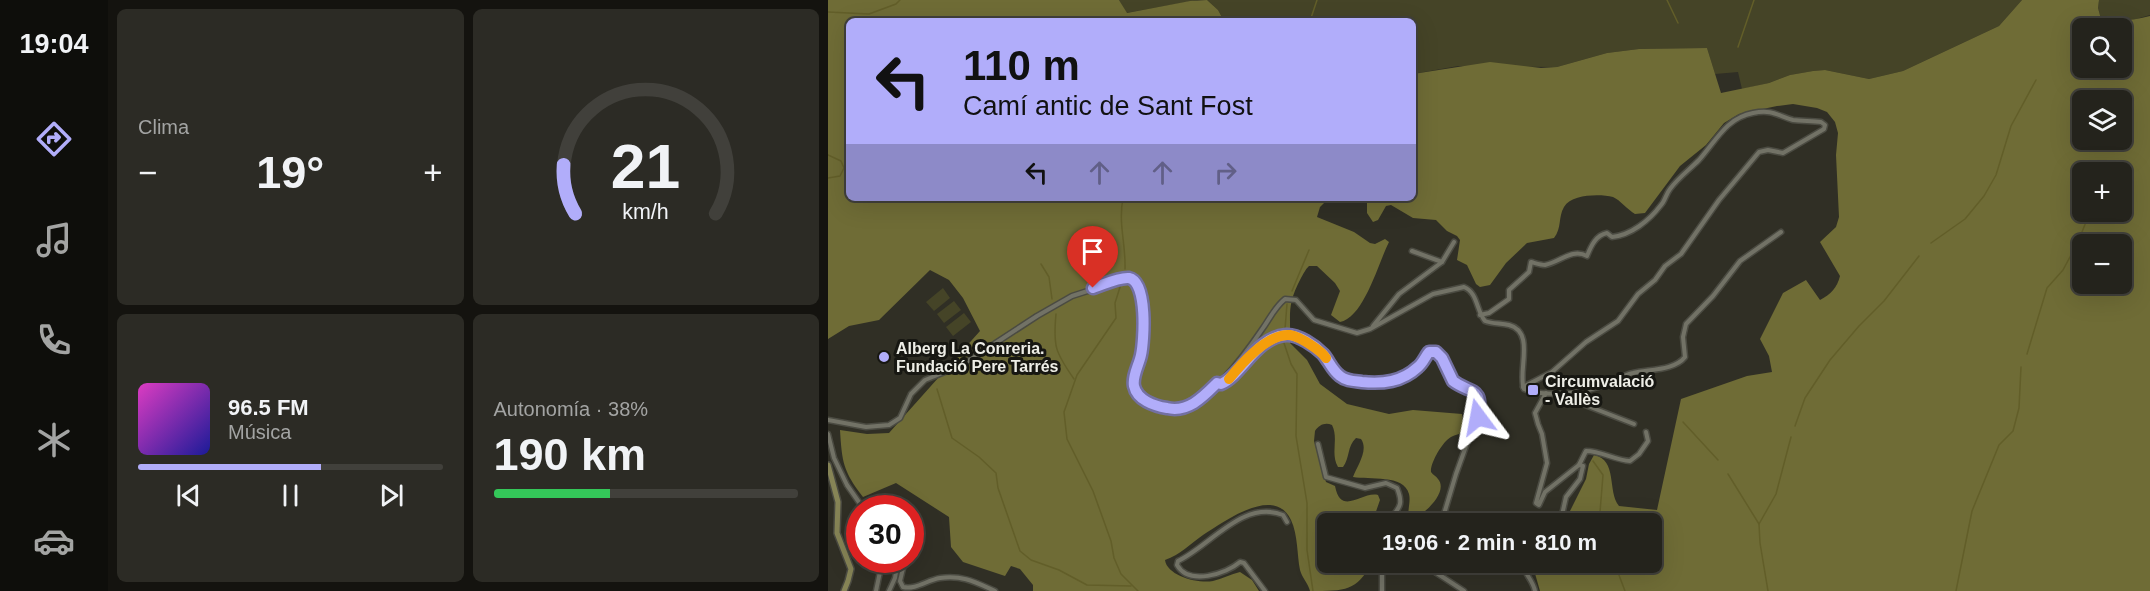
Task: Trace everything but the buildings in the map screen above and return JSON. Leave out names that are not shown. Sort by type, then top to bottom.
[{"type":"street","points":[[1480,315],[1496,309],[1509,299],[1509,290],[1529,272],[1531,262],[1544,265],[1571,254],[1582,253],[1587,256],[1592,244],[1601,234],[1607,233],[1612,237],[1624,236],[1640,225],[1662,204],[1668,191],[1701,158],[1717,135],[1731,122],[1752,113],[1764,111],[1779,113],[1792,119],[1821,122],[1825,125],[1824,129],[1783,153],[1768,150],[1759,152],[1719,200],[1681,255],[1665,266],[1655,280],[1638,294],[1618,321],[1586,342],[1552,372],[1523,387]]},
{"type":"street","points":[[828,420],[866,427],[889,425],[900,418],[911,394],[925,380],[962,365],[1072,296],[1128,278],[1134,281],[1141,295],[1143,322],[1142,348],[1133,381],[1134,388],[1138,395],[1157,406],[1178,409],[1200,400],[1255,340],[1284,299],[1296,300],[1309,316],[1320,323],[1357,333],[1370,329],[1432,294],[1464,286],[1474,295],[1480,315],[1485,321],[1510,325],[1521,335],[1525,354],[1521,379],[1523,387],[1528,391],[1546,393],[1588,390],[1633,373],[1682,361],[1685,357],[1683,337],[1686,324],[1713,296],[1740,261],[1781,232]]},
{"type":"street","points":[[1370,329],[1399,294],[1442,262],[1454,242]]},
{"type":"street","points":[[1412,251],[1442,262]]},
{"type":"street","points":[[1217,383],[1221,384],[1229,379],[1247,359],[1264,345],[1287,335],[1298,337],[1322,352],[1341,377],[1351,380],[1374,383],[1392,382],[1419,367],[1429,352],[1440,355],[1453,381],[1472,390],[1479,399],[1478,417],[1456,474],[1444,513]]},
{"type":"street","points":[[1546,393],[1535,412],[1547,463],[1536,503],[1539,505],[1545,492],[1568,476],[1579,465],[1586,451],[1630,461],[1639,454],[1648,441],[1646,432]]},
{"type":"street","points":[[1554,393],[1634,423]]},
{"type":"street","points":[[828,434],[834,458],[854,495]]},
{"type":"street","points":[[1318,444],[1326,477],[1365,488],[1386,483],[1397,488],[1401,498],[1396,513]]},
{"type":"street","points":[[828,465],[838,502],[837,533],[850,569],[844,591]]},
{"type":"street","points":[[1562,513],[1566,497],[1580,478],[1583,466],[1579,465]]},
{"type":"street","points":[[1265,591],[1244,563],[1240,562],[1222,573],[1203,576],[1182,571],[1177,565],[1178,561],[1195,552],[1211,537],[1240,518],[1266,512],[1283,515],[1287,522]]},
{"type":"street","points":[[876,591],[880,573]]},
{"type":"street","points":[[889,591],[896,573]]},
{"type":"street","points":[[902,573],[900,581],[903,587],[909,588],[939,578],[975,580],[995,591]]},
{"type":"street","points":[[1382,573],[1382,591]]},
{"type":"street","points":[[1437,573],[1464,591]]},
{"type":"street","points":[[1525,573],[1533,583],[1535,591]]},
{"type":"shaded area","points":[[828,0],[1119,0],[1127,13],[1207,0],[1218,10],[1222,18],[846,18],[846,201],[1326,201],[1320,207],[1317,217],[1354,232],[1370,243],[1375,244],[1385,239],[1389,242],[1363,300],[1349,318],[1340,322],[1331,315],[1340,291],[1317,266],[1308,267],[1296,288],[1291,303],[1290,343],[1307,360],[1320,384],[1347,404],[1389,414],[1413,410],[1462,414],[1464,430],[1444,443],[1433,463],[1431,472],[1441,484],[1440,490],[1434,502],[1423,513],[1408,513],[1409,494],[1400,483],[1385,479],[1353,477],[1363,453],[1361,439],[1356,438],[1353,441],[1343,467],[1338,467],[1332,425],[1322,425],[1315,431],[1314,441],[1326,482],[1335,486],[1342,500],[1353,501],[1378,495],[1380,500],[1375,513],[1317,513],[1317,573],[1365,573],[1349,588],[1310,591],[1300,570],[1291,520],[1283,510],[1273,505],[1261,505],[1236,515],[1165,560],[1171,570],[1192,580],[1213,581],[1240,572],[1252,580],[1259,591],[1033,591],[1033,585],[1020,569],[1011,566],[1005,576],[963,562],[951,547],[949,517],[924,501],[924,495],[915,495],[896,483],[868,495],[862,495],[845,466],[840,430],[867,434],[889,433],[980,331],[963,298],[949,280],[930,270],[879,320],[849,326],[828,339]]},
{"type":"shaded area","points":[[1119,0],[1198,0],[1126,13]]},
{"type":"shaded area","points":[[1207,0],[2022,0],[1999,26],[1903,71],[1869,79],[1825,70],[1813,71],[1742,89],[1738,72],[1715,74],[1707,48],[1639,49],[1607,53],[1557,67],[1458,66],[1416,73],[1416,18],[1222,18],[1218,10]]},
{"type":"shaded area","points":[[2022,0],[2099,0],[2101,18],[2072,18],[2072,78],[2132,78],[2132,20],[2150,16],[2150,591],[1540,591],[1535,573],[1662,573],[1662,513],[1569,513],[1586,479],[1589,464],[1594,455],[1601,458],[1609,469],[1615,500],[1619,506],[1657,510],[1681,399],[1747,376],[1772,372],[1769,356],[1760,339],[1783,293],[1806,280],[1820,300],[1835,287],[1840,276],[1820,242],[1836,227],[1839,217],[1836,155],[1838,133],[1835,122],[1827,112],[1817,108],[1793,104],[1739,114],[1724,123],[1706,145],[1680,166],[1645,213],[1635,214],[1613,197],[1594,195],[1573,200],[1564,207],[1554,238],[1527,243],[1506,263],[1490,285],[1480,287],[1476,284],[1467,265],[1457,260],[1460,240],[1436,220],[1413,218],[1391,205],[1386,206],[1378,220],[1373,222],[1367,213],[1367,201],[1416,201],[1416,74],[1490,62],[1541,68],[1557,67],[1607,53],[1639,49],[1707,48],[1721,93],[1813,71],[1825,70],[1869,79],[1903,71],[1999,26]]},
{"type":"shaded area","points":[[2099,0],[2150,0],[2150,15],[2132,20],[2132,18],[2101,18]]},
{"type":"shaded area","points":[[943,288],[950,298],[934,311],[926,302]]},
{"type":"shaded area","points":[[954,301],[961,310],[944,323],[937,314]]},
{"type":"shaded area","points":[[964,313],[971,322],[953,336],[946,327]]},
{"type":"waterway","points":[[828,12],[869,14],[896,4],[900,0]]},
{"type":"waterway","points":[[1311,18],[1317,0]]},
{"type":"waterway","points":[[1667,0],[1678,23]]},
{"type":"waterway","points":[[1738,47],[1754,0]]},
{"type":"waterway","points":[[1931,243],[1965,219],[1984,196],[1996,175],[2011,126],[2036,80]]},
{"type":"waterway","points":[[828,155],[841,161],[844,168],[840,176],[828,178]]},
{"type":"waterway","points":[[1123,201],[1121,217],[1125,269]]},
{"type":"waterway","points":[[2027,354],[2047,288],[2063,270],[2086,222]]},
{"type":"waterway","points":[[1292,291],[1309,250]]},
{"type":"waterway","points":[[1795,426],[1805,398],[1830,360],[1884,301],[1919,256]]},
{"type":"waterway","points":[[1041,264],[1049,277],[1052,299]]},
{"type":"waterway","points":[[1121,284],[1115,303],[1116,318],[1077,375],[1064,412],[1067,439],[1093,491],[1111,541],[1114,558],[1121,574],[1138,591]]},
{"type":"waterway","points":[[1285,329],[1287,304]]},
{"type":"waterway","points":[[1056,314],[1055,342],[1059,355],[1074,379]]},
{"type":"waterway","points":[[1284,343],[1297,374],[1296,436],[1307,503],[1307,550],[1313,591]]},
{"type":"waterway","points":[[1956,591],[1972,511],[1999,445],[2013,431],[2019,408],[2021,367]]},
{"type":"waterway","points":[[937,389],[952,438],[979,457],[996,473],[998,488],[1020,551],[1031,560],[1059,570],[1087,585],[1131,586]]},
{"type":"waterway","points":[[1683,422],[1718,460]]},
{"type":"waterway","points":[[1768,591],[1759,524],[1776,494],[1791,437]]},
{"type":"waterway","points":[[1593,461],[1603,475],[1600,513]]},
{"type":"waterway","points":[[1728,474],[1759,524]]},
{"type":"waterway","points":[[1618,573],[1625,591]]},
{"type":"slow traffic","points":[[1229,379],[1255,351],[1281,336],[1298,337],[1322,352],[1326,358]]},
{"type":"place","name":"Alberg La Conreria. Fundació Pere Tarrés","points":[[884,357]]},
{"type":"place","name":"Circumvalació - Vallès","points":[[1533,390]]},
{"type":"route","points":[[1093,288],[1128,278],[1139,287],[1143,335],[1141,357],[1133,381],[1134,388],[1143,399],[1157,406],[1178,409],[1190,406],[1200,400],[1217,383],[1224,383],[1229,379],[1255,351],[1275,338],[1293,335],[1322,352],[1331,367],[1346,380],[1392,382],[1419,367],[1429,352],[1436,352],[1442,358],[1453,381],[1476,394],[1479,399],[1478,417]]}]
